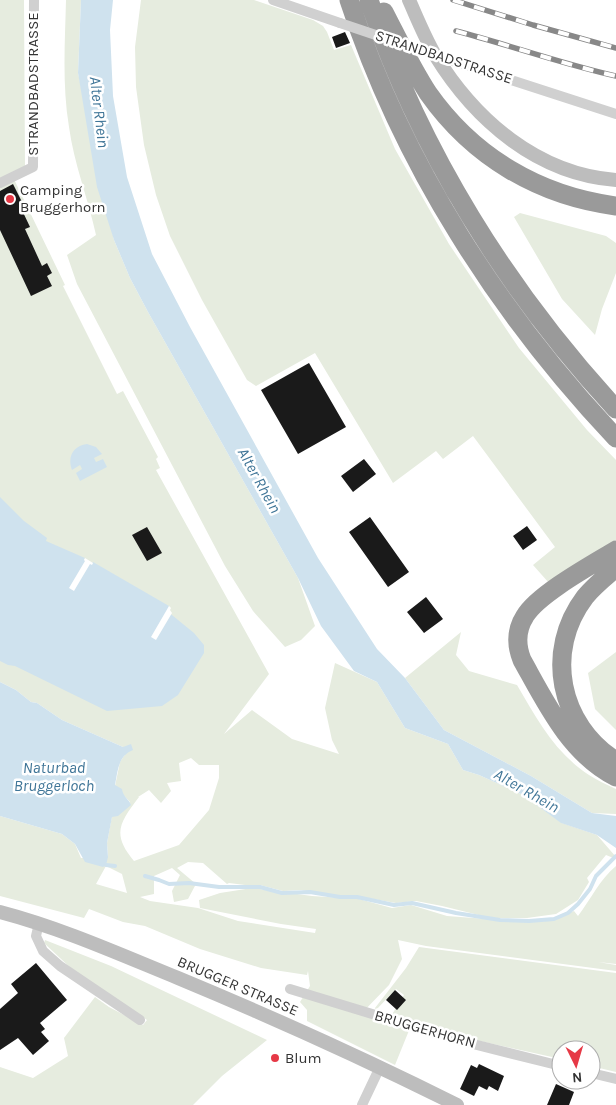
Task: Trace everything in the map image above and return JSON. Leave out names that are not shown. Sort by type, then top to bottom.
[{"type":"highway","points":[[349,0],[374,68],[400,125],[428,181],[460,235],[494,288],[546,358],[616,438]]},
{"type":"highway","points":[[369,0],[412,106],[458,195],[492,250],[528,302],[581,370],[616,409]]},
{"type":"highway","points":[[378,0],[428,92],[453,124],[477,147],[512,172],[543,188],[577,199],[616,206]]},
{"type":"highway","points":[[616,550],[560,586],[530,609],[521,624],[518,640],[522,660],[567,734],[591,760],[616,776]]},
{"type":"highway","points":[[616,568],[590,591],[577,610],[566,635],[561,665],[566,693],[578,724],[598,748],[616,761]]},
{"type":"main road","points":[[409,0],[434,54],[455,84],[482,116],[498,131],[548,162],[593,177],[616,180]]},
{"type":"main road","name":"BRUGGER STRASSE","points":[[0,912],[64,931],[167,973],[380,1067],[457,1105]]},
{"type":"street","name":"STRANDBADSTRASSE","points":[[0,183],[33,167],[34,0]]},
{"type":"street","name":"STRANDBADSTRASSE","points":[[273,0],[616,114]]},
{"type":"street","points":[[39,924],[36,936],[43,951],[60,966],[140,1020]]},
{"type":"street","name":"BRUGGERHORN","points":[[290,989],[461,1041],[551,1064]]},
{"type":"street","points":[[362,1105],[380,1067]]},
{"type":"street","points":[[601,1075],[616,1079]]},
{"type":"shaded area","points":[[0,0],[24,0],[25,166],[11,173],[65,285],[63,286],[117,394],[123,391],[158,457],[156,459],[160,468],[156,470],[269,674],[224,734],[252,710],[292,739],[339,754],[332,740],[325,708],[335,663],[377,682],[405,728],[448,744],[463,770],[479,775],[523,795],[562,823],[597,835],[616,857],[616,859],[606,855],[587,878],[589,882],[578,900],[556,914],[527,918],[491,918],[416,901],[396,903],[351,895],[338,896],[301,890],[283,891],[260,885],[227,884],[203,863],[188,862],[177,868],[196,884],[188,899],[174,902],[172,891],[180,875],[172,868],[154,876],[154,894],[140,897],[150,901],[198,908],[238,921],[315,933],[316,929],[200,908],[199,900],[220,893],[252,888],[312,896],[359,899],[392,908],[411,905],[447,916],[515,921],[551,920],[574,911],[578,916],[600,883],[616,866],[616,964],[598,962],[616,965],[616,971],[426,946],[398,940],[402,959],[389,985],[361,1014],[410,1028],[395,1065],[307,1021],[307,1010],[300,1002],[310,986],[308,971],[307,975],[261,968],[200,949],[145,926],[123,922],[89,909],[84,918],[0,896],[0,816],[62,834],[75,844],[81,858],[108,857],[107,843],[112,816],[130,802],[115,786],[120,762],[126,753],[123,747],[62,720],[37,703],[31,702],[16,690],[0,682]],"holes":[[[191,758],[199,765],[219,765],[219,778],[209,810],[179,845],[134,861],[122,843],[120,835],[123,821],[138,797],[149,790],[161,803],[171,791],[167,783],[181,781],[179,763]],[[106,866],[122,874],[127,893],[96,884]]]},
{"type":"shaded area","points":[[66,0],[81,0],[78,73],[114,240],[130,278],[148,312],[298,578],[315,626],[301,640],[285,647],[253,611],[225,566],[77,284],[67,255],[96,235],[74,154],[67,111],[64,64]]},
{"type":"shaded area","points":[[141,0],[254,0],[313,20],[323,26],[334,50],[351,45],[395,149],[449,244],[519,348],[587,430],[616,460],[616,540],[549,583],[533,565],[555,547],[473,436],[443,459],[436,451],[393,483],[315,353],[256,386],[247,380],[202,300],[170,236],[156,195],[144,145],[136,87],[135,47]]},
{"type":"shaded area","points":[[520,213],[606,236],[616,243],[616,273],[602,309],[595,335],[562,299],[514,217]]},
{"type":"shaded area","points":[[461,632],[456,655],[469,671],[517,685],[548,734],[566,756],[589,775],[616,789],[616,814],[592,813],[531,776],[444,730],[405,678]]},
{"type":"shaded area","points":[[616,652],[616,730],[595,709],[588,673]]},
{"type":"shaded area","points":[[45,940],[111,966],[267,1040],[222,1076],[193,1105],[0,1105],[0,1067],[33,1078],[68,1056],[64,1038],[95,997],[109,1007],[143,1025],[147,1020],[76,973],[44,943]]},
{"type":"shaded area","points":[[419,947],[616,973],[616,1072],[601,1068],[601,1040],[551,1040],[551,1057],[462,1037],[391,1016],[404,995],[396,989],[376,1010],[375,1008],[406,968]]},
{"type":"water","name":"Alter Rhein","points":[[81,0],[113,0],[110,30],[113,96],[127,177],[152,254],[190,327],[318,558],[377,649],[405,678],[444,730],[531,776],[592,813],[616,816],[616,848],[597,835],[561,823],[523,795],[479,775],[463,770],[448,744],[405,728],[377,682],[354,671],[321,626],[298,578],[148,312],[130,278],[114,240],[97,187],[78,73]]},
{"type":"water","points":[[87,444],[96,447],[102,454],[94,458],[96,462],[103,459],[107,467],[80,481],[76,473],[82,469],[80,465],[72,470],[70,461],[72,453],[78,447]]},
{"type":"water","points":[[0,497],[24,521],[47,538],[46,541],[85,558],[84,560],[91,564],[93,562],[169,606],[167,611],[194,633],[204,645],[204,653],[178,695],[162,706],[107,711],[15,666],[0,661]]},
{"type":"water","name":"Naturbad Bruggerloch","points":[[0,682],[16,690],[31,702],[37,703],[62,720],[123,747],[131,744],[133,750],[124,756],[118,769],[115,785],[122,789],[131,805],[118,816],[112,817],[107,843],[108,857],[106,865],[103,867],[85,862],[75,844],[62,834],[0,816]]},
{"type":"pier","points":[[85,558],[93,563],[92,565],[90,564],[74,591],[69,588]]},
{"type":"pier","points":[[169,606],[172,613],[156,640],[151,637]]},
{"type":"building","points":[[345,32],[350,43],[336,48],[332,37]]},
{"type":"building","points":[[13,184],[24,206],[21,208],[30,227],[25,229],[42,266],[47,263],[52,273],[47,276],[52,286],[31,296],[0,230],[0,191]]},
{"type":"building","points":[[309,363],[346,427],[298,454],[261,390]]},
{"type":"building","points":[[364,459],[376,474],[353,492],[341,476]]},
{"type":"building","points":[[370,517],[409,572],[388,587],[349,532]]},
{"type":"building","points":[[527,526],[537,540],[523,550],[513,536]]},
{"type":"building","points":[[147,527],[162,553],[147,561],[132,535]]},
{"type":"building","points":[[426,597],[443,619],[424,633],[407,612]]},
{"type":"building","points":[[36,963],[67,1000],[40,1023],[45,1029],[41,1032],[49,1041],[33,1055],[18,1038],[0,1050],[0,1009],[18,993],[11,984]]},
{"type":"building","points":[[395,990],[406,1000],[397,1010],[386,1000]]},
{"type":"building","points":[[479,1064],[504,1076],[498,1091],[489,1086],[487,1090],[479,1086],[474,1096],[460,1089],[471,1065],[477,1068]]},
{"type":"building","points":[[553,1090],[570,1090],[574,1092],[569,1105],[547,1105]]},
{"type":"waterway","points":[[145,876],[169,884],[189,883],[219,887],[260,887],[282,893],[310,892],[340,897],[357,897],[394,905],[412,903],[500,920],[529,921],[554,919],[568,913],[590,889],[596,876],[616,856]]},
{"type":"waterway","points":[[106,865],[115,866]]},
{"type":"railway","points":[[453,0],[616,48]]},
{"type":"railway","points":[[456,31],[616,76]]},
{"type":"place","name":"Camping Bruggerhorn","points":[[10,199]]},
{"type":"place","name":"Blum","points":[[275,1058]]}]
